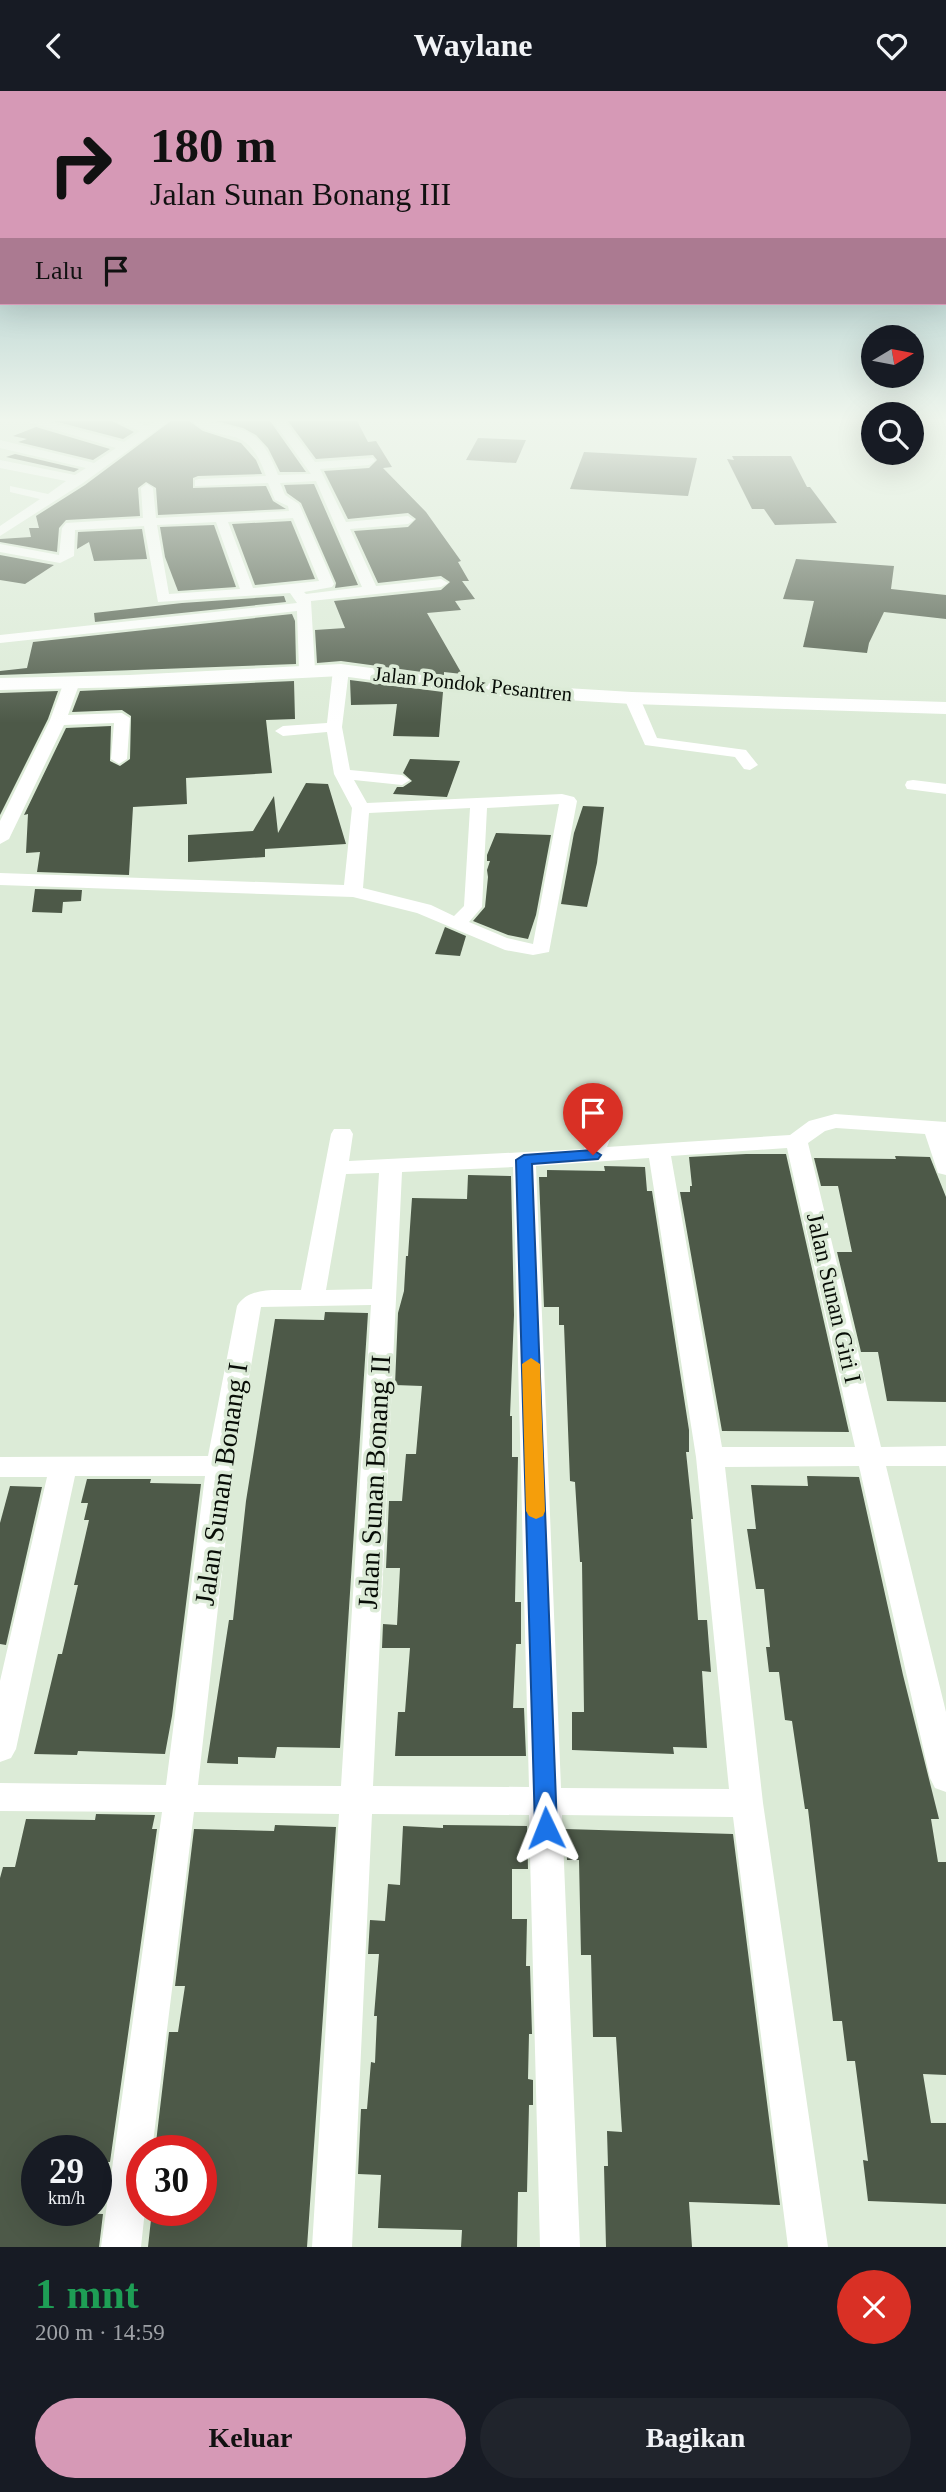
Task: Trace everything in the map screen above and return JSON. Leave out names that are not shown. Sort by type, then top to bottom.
[{"type":"street","points":[[0,532],[16,522]]},
{"type":"street","points":[[0,548],[64,558],[71,526],[174,522]]},
{"type":"street","points":[[221,522],[248,593]]},
{"type":"street","points":[[149,523],[163,599],[248,593],[302,599],[327,584],[300,522]]},
{"type":"street","points":[[340,522],[371,591]]},
{"type":"street","points":[[342,526],[390,522]]},
{"type":"street","points":[[0,639],[441,583]]},
{"type":"street","points":[[302,599],[307,670]]},
{"type":"street","points":[[341,670],[334,727],[342,774],[362,809],[353,891]]},
{"type":"street","name":"Jalan Pondok Pesantren","points":[[0,684],[341,670],[483,689],[632,698],[946,708]]},
{"type":"street","points":[[0,839],[6,809],[58,720],[72,683]]},
{"type":"street","points":[[632,698],[651,742],[740,753],[750,765]]},
{"type":"street","points":[[58,720],[122,718],[119,759]]},
{"type":"street","points":[[283,731],[334,727]]},
{"type":"street","points":[[342,774],[402,780]]},
{"type":"street","points":[[913,785],[946,789]]},
{"type":"street","points":[[0,879],[353,891],[424,909],[457,925],[520,948],[533,951],[542,948],[568,801],[479,802],[362,809]]},
{"type":"street","points":[[457,925],[473,907],[479,802]]},
{"type":"street","points":[[593,1155],[606,1121]]},
{"type":"street","points":[[336,1168],[524,1160],[796,1141],[817,1126],[835,1121],[941,1129],[946,1168]]},
{"type":"street","points":[[312,1299],[342,1134]]},
{"type":"street","name":"Jalan Sunan Giri I","points":[[796,1141],[946,1778]]},
{"type":"street","points":[[659,1151],[710,1457],[747,1803],[808,2247]]},
{"type":"street","points":[[524,1160],[560,2247]]},
{"type":"street","name":"Jalan Sunan Bonang II","points":[[332,2247],[391,1166]]},
{"type":"street","name":"Jalan Sunan Bonang I","points":[[121,2247],[180,1799],[220,1466],[251,1303],[259,1299],[384,1297]]},
{"type":"street","points":[[710,1457],[946,1457]]},
{"type":"street","points":[[0,1467],[220,1466]]},
{"type":"street","points":[[0,1749],[63,1468]]},
{"type":"street","points":[[0,1797],[747,1803]]},
{"type":"building","points":[[37,522],[65,522],[59,528],[57,552],[0,542],[0,539],[31,537],[29,528],[39,528]]},
{"type":"building","points":[[291,522],[315,579],[255,585],[232,524]]},
{"type":"building","points":[[309,522],[330,522],[358,585],[335,588],[336,583]]},
{"type":"building","points":[[413,522],[433,522],[461,561],[458,562],[469,581],[462,581],[475,599],[455,601],[461,610],[427,613],[462,674],[444,672],[444,675],[341,661],[317,663],[315,630],[345,628],[334,601],[441,590],[450,582],[441,576],[378,583],[354,531],[408,527]]},
{"type":"building","points":[[773,522],[837,523],[775,525]]},
{"type":"building","points":[[214,525],[236,587],[178,591],[165,557],[160,527]]},
{"type":"building","points":[[142,529],[147,559],[94,561],[89,542],[77,549],[78,532]]},
{"type":"building","points":[[0,555],[54,565],[25,584],[0,580]]},
{"type":"building","points":[[796,559],[894,566],[891,589],[946,595],[946,619],[884,612],[867,653],[803,647],[814,601],[783,599]]},
{"type":"building","points":[[284,596],[286,602],[95,622],[94,613],[182,603]]},
{"type":"building","points":[[292,614],[295,621],[296,664],[0,675],[0,671],[27,668],[33,642]]},
{"type":"building","points":[[350,680],[443,692],[439,737],[393,736],[397,704],[351,705]]},
{"type":"building","points":[[294,681],[295,719],[266,720],[272,773],[186,778],[187,804],[133,807],[129,875],[37,872],[40,852],[26,853],[28,814],[24,815],[66,728],[111,726],[110,761],[120,766],[130,759],[131,716],[122,710],[72,712],[80,691]]},
{"type":"building","points":[[58,691],[48,719],[0,815],[0,693]]},
{"type":"building","points":[[410,759],[460,761],[447,797],[393,794],[397,787],[403,787],[412,781],[403,773]]},
{"type":"building","points":[[306,783],[328,784],[346,844],[265,849],[265,857],[188,862],[188,835],[253,831],[274,796],[278,833]]},
{"type":"building","points":[[583,806],[604,807],[597,863],[587,907],[561,904],[574,833]]},
{"type":"building","points":[[496,833],[551,835],[536,915],[528,939],[508,935],[473,921],[485,907],[490,861],[487,861],[487,855]]},
{"type":"building","points":[[35,889],[82,890],[81,901],[63,902],[62,913],[32,912]]},
{"type":"building","points":[[445,927],[466,936],[460,956],[435,954]]},
{"type":"building","points":[[786,1154],[849,1432],[722,1431],[680,1192],[690,1192],[692,1186],[689,1157]]},
{"type":"building","points":[[895,1156],[930,1157],[946,1197],[946,1402],[887,1401],[878,1352],[861,1352],[837,1252],[852,1252],[838,1186],[821,1186],[814,1158],[896,1159]]},
{"type":"building","points":[[604,1166],[645,1167],[647,1191],[652,1191],[689,1430],[689,1452],[686,1452],[693,1519],[698,1620],[707,1620],[711,1672],[702,1671],[707,1748],[673,1747],[674,1754],[572,1750],[572,1712],[584,1712],[582,1562],[575,1482],[570,1481],[564,1325],[559,1325],[559,1307],[544,1307],[539,1177],[547,1177],[547,1170],[605,1171]]},
{"type":"building","points":[[468,1175],[511,1176],[514,1315],[510,1416],[512,1457],[518,1457],[515,1602],[521,1602],[521,1644],[516,1644],[513,1708],[524,1708],[526,1756],[395,1756],[398,1712],[405,1712],[410,1648],[382,1648],[383,1624],[397,1625],[400,1568],[386,1568],[389,1501],[402,1501],[406,1454],[416,1454],[422,1386],[395,1385],[398,1313],[404,1291],[412,1198],[467,1199]]},
{"type":"building","points":[[325,1312],[368,1313],[340,1748],[277,1747],[275,1758],[238,1757],[238,1764],[207,1763],[229,1620],[233,1620],[246,1501],[275,1319],[324,1320]]},
{"type":"building","points":[[807,1476],[859,1477],[903,1675],[939,1819],[931,1819],[938,1862],[946,1862],[946,2075],[923,2074],[931,2123],[946,2123],[946,2204],[868,2201],[863,2160],[868,2161],[855,2061],[847,2061],[842,2021],[833,2021],[808,1809],[805,1809],[792,1721],[785,1720],[779,1672],[769,1672],[766,1647],[770,1647],[764,1589],[756,1589],[747,1529],[756,1529],[751,1485],[808,1486]]},
{"type":"building","points":[[87,1479],[151,1479],[150,1483],[201,1484],[165,1754],[78,1751],[77,1755],[34,1754],[78,1585],[74,1585],[89,1520],[84,1520],[88,1503],[81,1503]]},
{"type":"building","points":[[10,1486],[42,1487],[6,1645],[0,1644],[0,1523]]},
{"type":"building","points":[[96,1814],[155,1815],[152,1829],[157,1829],[112,2148],[112,2135],[21,2135],[21,2226],[102,2226],[99,2247],[0,2247],[0,1878],[3,1867],[15,1867],[26,1819],[95,1820]]},
{"type":"building","points":[[275,1825],[336,1827],[307,2247],[148,2247],[150,2226],[217,2226],[217,2135],[157,2135],[169,2032],[178,2032],[185,1986],[175,1986],[194,1829],[274,1831]]},
{"type":"building","points":[[443,1825],[527,1826],[528,1869],[512,1869],[512,1919],[527,1919],[526,1966],[530,1966],[532,2034],[529,2034],[528,2079],[533,2080],[533,2105],[529,2105],[527,2192],[518,2192],[517,2247],[461,2247],[462,2230],[378,2228],[381,2175],[358,2174],[361,2109],[367,2109],[371,2062],[375,2063],[377,2016],[374,2016],[379,1954],[368,1954],[370,1920],[385,1921],[388,1884],[400,1885],[403,1826],[443,1828]]},
{"type":"building","points":[[565,1829],[733,1834],[780,2205],[689,2202],[692,2247],[606,2247],[604,2166],[608,2166],[607,2131],[622,2132],[616,2037],[593,2037],[591,1955],[581,1955],[579,1860],[567,1860]]},
{"type":"slow traffic","points":[[531,1364],[536,1511]]},
{"type":"route","points":[[546,1828],[524,1160],[593,1155]]}]
